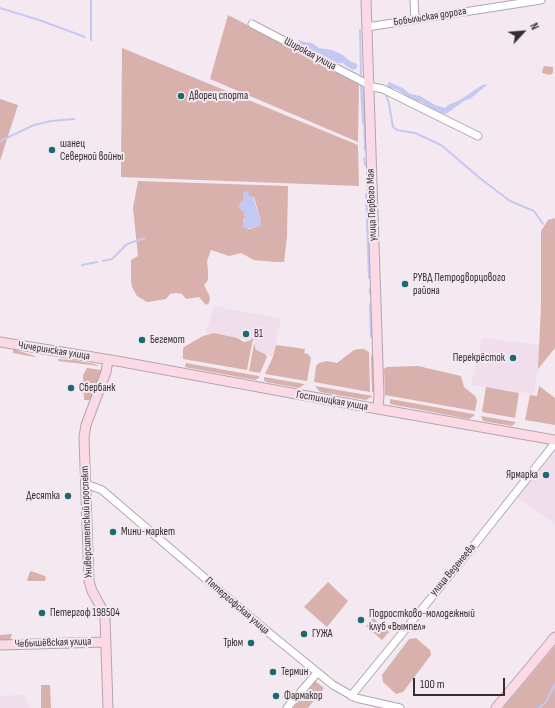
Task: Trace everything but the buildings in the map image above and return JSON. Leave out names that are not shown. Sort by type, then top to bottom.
[{"type":"street","name":"улица Первого Мая","points":[[366,0],[379,395],[378,409]]},
{"type":"street","points":[[414,0],[415,19]]},
{"type":"street","name":"Бобыльская дорога","points":[[367,27],[510,2],[541,0]]},
{"type":"street","name":"Широкая улица","points":[[252,24],[373,87],[382,89],[478,136]]},
{"type":"street","name":"Чичеринская улица","points":[[0,342],[108,360]]},
{"type":"street","name":"Гостилицкая улица","points":[[108,360],[555,440]]},
{"type":"street","name":"Университетский проспект","points":[[108,360],[106,372],[85,429],[89,581],[104,616],[108,708]]},
{"type":"street","name":"улица Веденеева","points":[[351,696],[471,550],[555,443]]},
{"type":"street","name":"Петергофская улица","points":[[86,484],[102,490],[317,673],[351,696],[400,708]]},
{"type":"street","points":[[496,708],[555,637]]},
{"type":"street","name":"Чебышёвская улица","points":[[0,645],[106,642]]},
{"type":"street","points":[[286,708],[317,673]]},
{"type":"shaded area","points":[[228,15],[359,83],[358,142],[210,79]]},
{"type":"shaded area","name":"Дворец спорта","points":[[122,48],[358,145],[359,186],[121,177]]},
{"type":"shaded area","points":[[544,66],[553,67],[553,73],[550,75],[542,73]]},
{"type":"shaded area","points":[[0,99],[18,105],[0,161]]},
{"type":"shaded area","points":[[138,181],[288,186],[287,237],[284,262],[254,260],[241,253],[229,256],[211,250],[207,261],[208,280],[204,285],[210,297],[209,303],[206,305],[199,297],[186,299],[182,294],[176,293],[170,294],[166,299],[147,302],[137,296],[132,287],[131,281],[131,260],[138,256],[133,208]],"holes":[[[248,192],[250,197],[254,197],[261,222],[260,225],[255,228],[248,229],[243,221],[245,217],[240,204]]]},
{"type":"shaded area","points":[[555,218],[555,348],[538,369],[541,306],[541,231],[548,220]]},
{"type":"shaded area","points":[[214,306],[281,319],[273,357],[255,351],[254,342],[206,333]]},
{"type":"shaded area","points":[[214,333],[237,338],[244,342],[253,338],[247,370],[183,359],[184,347],[203,336]]},
{"type":"shaded area","points":[[482,338],[542,345],[534,394],[471,385]]},
{"type":"shaded area","points":[[254,344],[256,350],[265,354],[267,357],[260,373],[249,371]]},
{"type":"shaded area","points":[[276,345],[305,349],[304,353],[308,354],[311,358],[307,381],[265,374],[273,357]]},
{"type":"shaded area","points":[[13,349],[35,356],[35,357],[13,353]]},
{"type":"shaded area","points":[[364,349],[369,352],[370,392],[314,382],[316,366],[319,363],[327,361],[337,363],[354,350]]},
{"type":"shaded area","points":[[371,355],[373,357],[374,392],[372,392]]},
{"type":"shaded area","points":[[58,359],[74,360],[99,366],[58,361]]},
{"type":"shaded area","points":[[186,363],[259,376],[259,378],[255,380],[185,367]]},
{"type":"shaded area","points":[[418,366],[461,376],[464,387],[475,396],[477,400],[475,411],[385,395],[384,369],[387,367]]},
{"type":"shaded area","points":[[87,368],[101,370],[91,400],[84,400],[83,375]]},
{"type":"shaded area","points":[[264,377],[305,384],[299,388],[266,382]]},
{"type":"shaded area","points":[[315,386],[373,396],[366,400],[320,392]]},
{"type":"shaded area","points":[[539,386],[555,398],[555,425],[525,420],[530,395],[537,396]]},
{"type":"shaded area","points":[[486,387],[519,393],[515,418],[482,412]]},
{"type":"shaded area","points":[[390,399],[475,415],[469,419],[390,404]]},
{"type":"shaded area","points":[[481,416],[516,422],[512,426],[483,421]]},
{"type":"shaded area","name":"Ярмарка","points":[[555,451],[555,524],[517,498]]},
{"type":"shaded area","points":[[31,571],[45,576],[45,581],[28,581],[27,580]]},
{"type":"shaded area","points":[[328,582],[348,601],[327,627],[304,607]]},
{"type":"shaded area","points":[[373,618],[389,632],[382,640],[366,626]]},
{"type":"shaded area","points":[[12,634],[10,640],[0,640],[0,635]]},
{"type":"shaded area","points":[[416,638],[430,650],[431,655],[403,692],[396,694],[383,682],[382,675],[409,639]]},
{"type":"shaded area","points":[[555,646],[555,708],[503,708]]},
{"type":"shaded area","points":[[315,681],[324,688],[308,708],[293,708]]},
{"type":"shaded area","points":[[41,685],[50,685],[51,708],[41,708]]},
{"type":"shaded area","points":[[25,695],[30,708],[0,708],[0,696]]},
{"type":"water","points":[[297,39],[312,43],[319,48],[332,50],[343,55],[350,61],[357,64],[357,68],[353,70],[343,63],[338,63],[301,44]]},
{"type":"water","points":[[389,82],[403,88],[410,94],[420,96],[435,105],[445,108],[482,85],[488,84],[470,99],[464,101],[446,114],[440,113],[421,102],[415,101],[396,89],[389,88],[387,86]]},
{"type":"water","points":[[249,191],[248,194],[250,196],[253,197],[261,222],[261,225],[255,228],[244,228],[244,212],[238,206],[243,201],[243,193]]},
{"type":"waterway","points":[[91,0],[91,40]]},
{"type":"waterway","points":[[0,8],[39,20],[85,37]]},
{"type":"waterway","points":[[360,30],[361,75]]},
{"type":"waterway","points":[[361,86],[363,123]]},
{"type":"waterway","points":[[363,88],[365,150]]},
{"type":"waterway","points":[[385,92],[389,104],[393,127],[397,130],[415,133],[441,145],[510,201],[534,211],[543,224]]},
{"type":"waterway","points":[[0,141],[34,125],[51,121],[74,119]]},
{"type":"waterway","points":[[364,158],[365,165]]},
{"type":"waterway","points":[[366,194],[369,278]]},
{"type":"waterway","points":[[103,261],[112,259],[127,244],[145,238]]},
{"type":"waterway","points":[[82,265],[97,262]]},
{"type":"waterway","points":[[370,288],[370,294]]},
{"type":"waterway","points":[[370,304],[371,337]]},
{"type":"waterway","points":[[539,708],[546,702],[555,684]]},
{"type":"place","name":"Дворец спорта","points":[[181,96]]},
{"type":"place","name":"шанец Северной войны","points":[[52,150]]},
{"type":"place","name":"РУВД Петродворцового района","points":[[405,284]]},
{"type":"place","name":"В1","points":[[246,334]]},
{"type":"place","name":"Бегемот","points":[[142,340]]},
{"type":"place","name":"Перекрёсток","points":[[513,358]]},
{"type":"place","name":"Сбербанк","points":[[71,388]]},
{"type":"place","name":"Ярмарка","points":[[546,475]]},
{"type":"place","name":"Десятка","points":[[68,496]]},
{"type":"place","name":"Мини-маркет","points":[[113,532]]},
{"type":"place","name":"Петергоф 198504","points":[[42,613]]},
{"type":"place","name":"Подростково-молодежный клуб «Вымпел»","points":[[361,620]]},
{"type":"place","name":"ГУЖА","points":[[304,634]]},
{"type":"place","name":"Трюм","points":[[251,643]]},
{"type":"place","name":"Термин","points":[[273,672]]},
{"type":"place","name":"Фармакор","points":[[276,696]]}]
